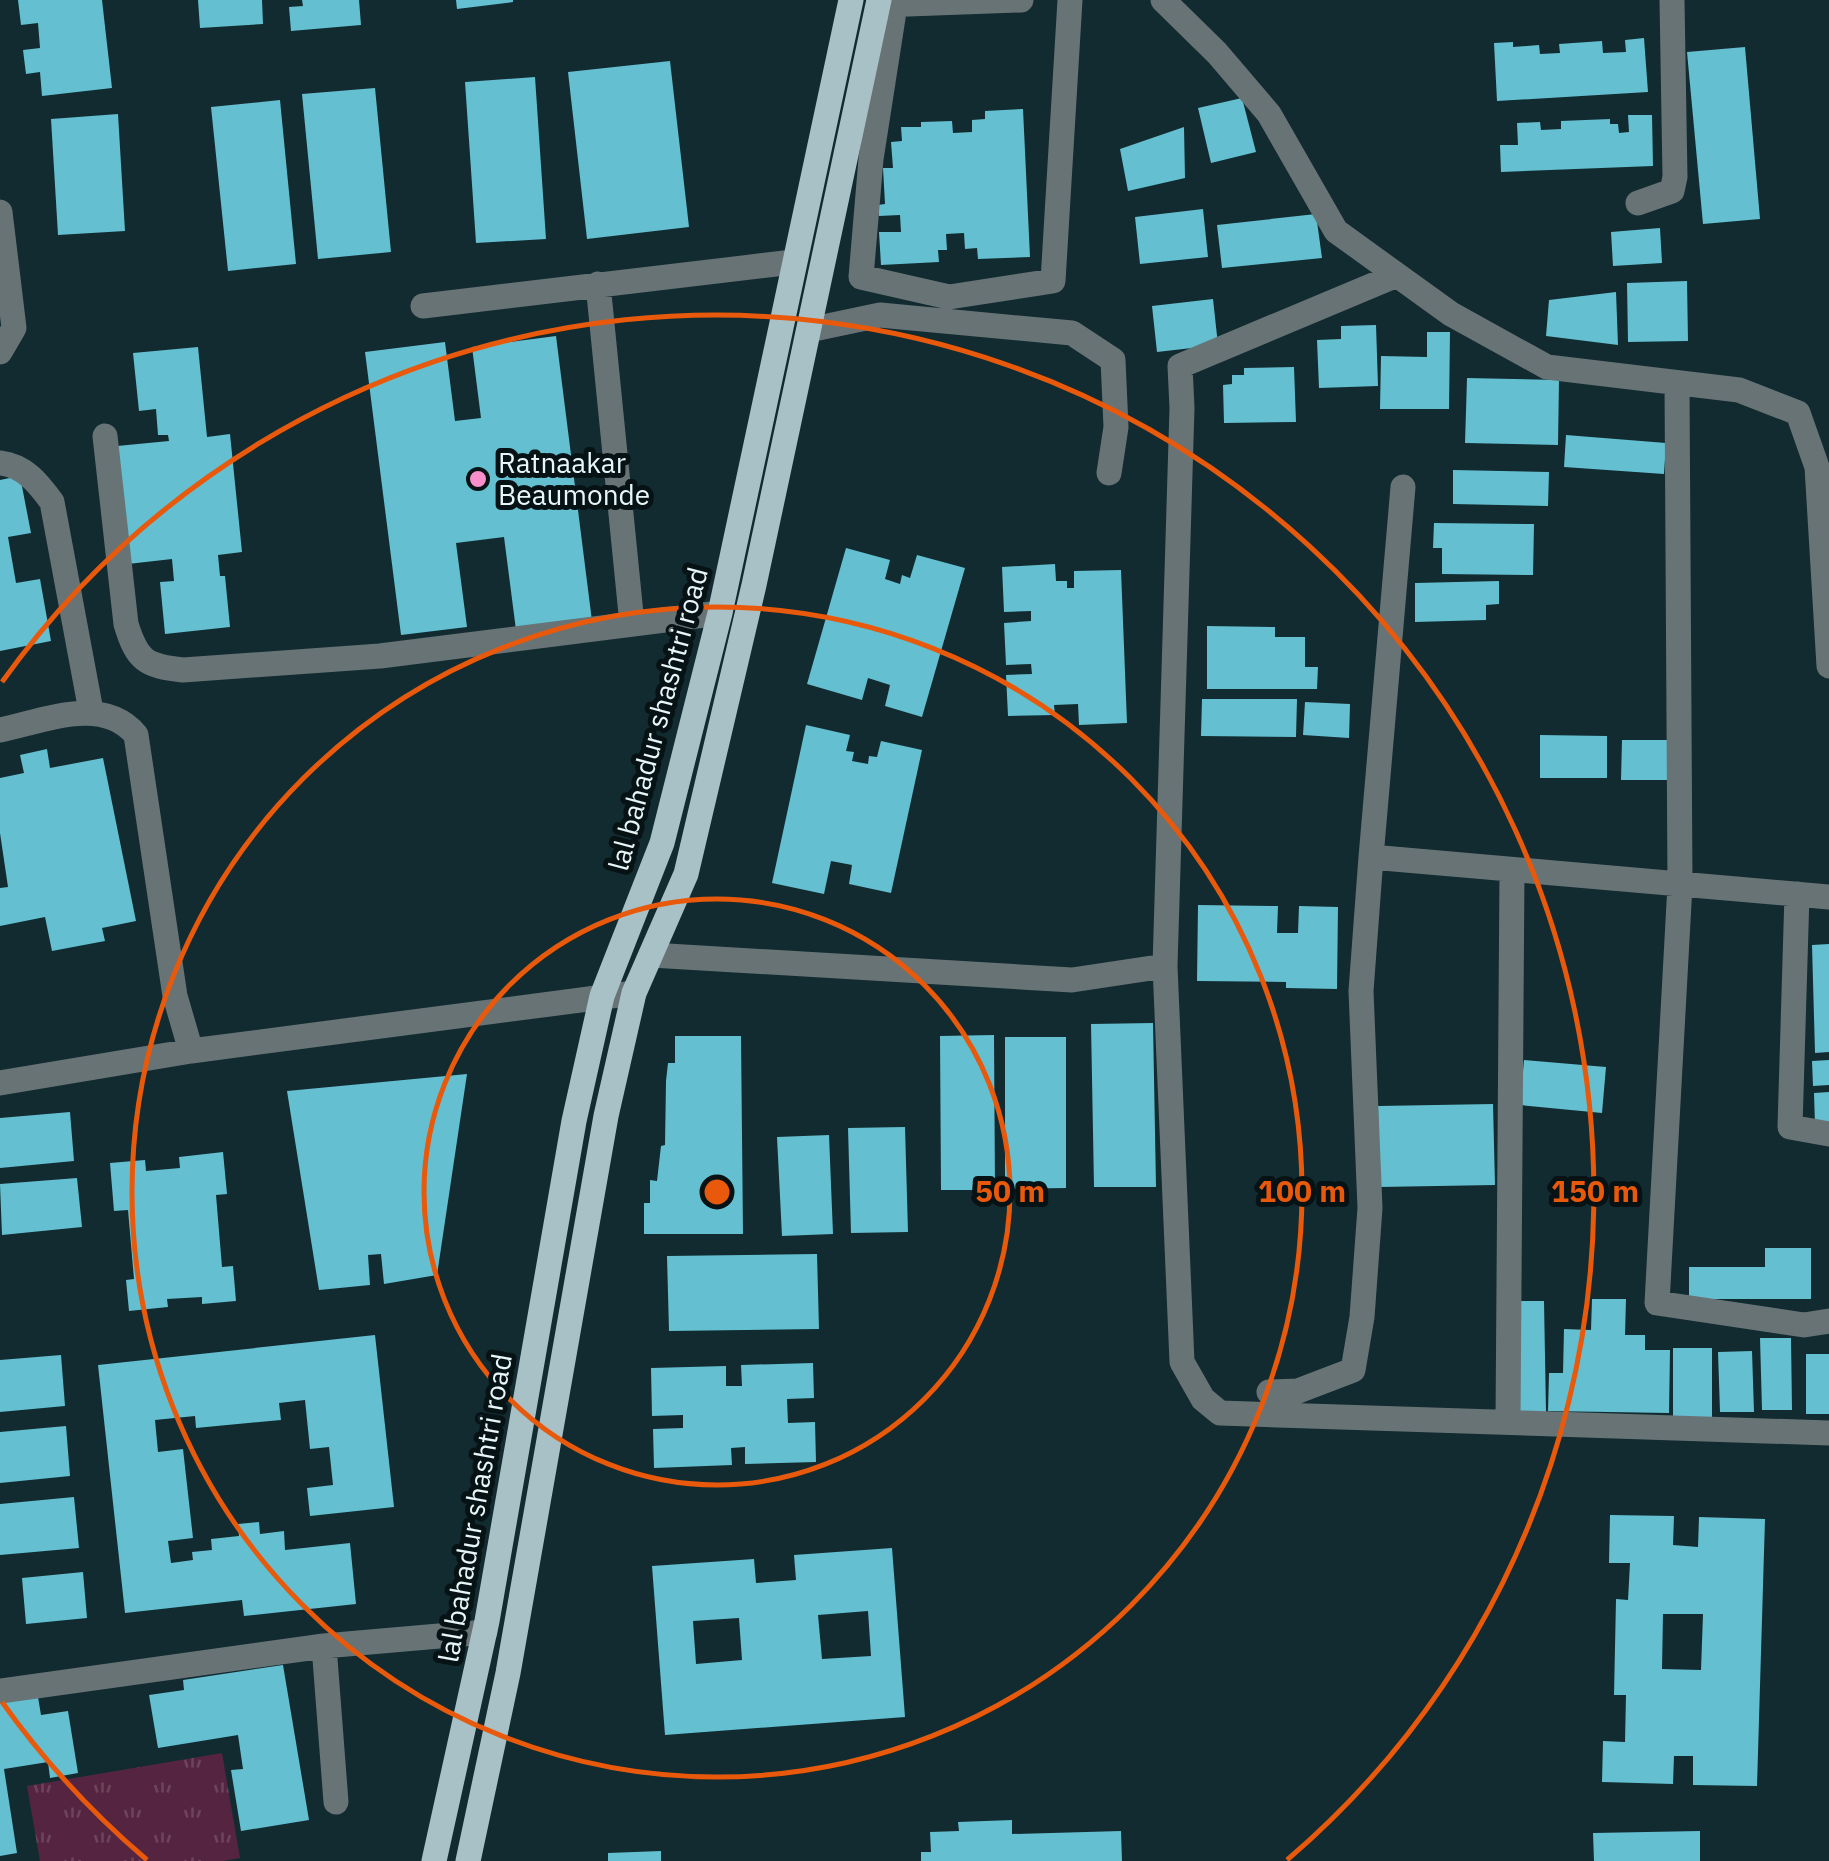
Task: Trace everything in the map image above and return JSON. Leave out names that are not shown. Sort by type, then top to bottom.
[{"type":"main road","name":"lal bahadur shashtri road","points":[[434,1861],[484,1632],[574,1121],[602,996],[662,843],[720,613],[851,3]]},
{"type":"main road","points":[[468,1861],[508,1673],[606,1116],[634,993],[686,874],[884,3]]},
{"type":"street","points":[[851,3],[1020,0]]},
{"type":"street","points":[[884,3],[861,277],[949,297],[1054,282],[1070,0]]},
{"type":"street","points":[[1163,0],[1269,114],[1336,231],[1451,314],[1547,367],[1739,390],[1798,413],[1817,467],[1829,666]]},
{"type":"street","points":[[1638,203],[1672,191],[1676,177],[1672,0]]},
{"type":"street","points":[[0,212],[14,328],[0,352]]},
{"type":"street","points":[[423,306],[794,262]]},
{"type":"street","points":[[1397,275],[1180,366],[1165,966],[1182,1362],[1203,1399],[1220,1413],[1829,1432]]},
{"type":"street","points":[[598,284],[632,624]]},
{"type":"street","points":[[809,330],[880,316],[1072,333],[1113,360],[1116,427],[1109,474]]},
{"type":"street","points":[[1677,383],[1680,885],[1657,1303],[1804,1325],[1829,1321]]},
{"type":"street","points":[[106,436],[126,624],[134,651],[154,667],[183,670],[380,656],[720,613]]},
{"type":"street","points":[[0,463],[13,464],[32,477],[52,502],[91,711]]},
{"type":"street","points":[[1269,1392],[1298,1390],[1353,1370],[1362,1317],[1370,1208],[1361,991],[1404,487]]},
{"type":"street","points":[[0,730],[91,711],[124,721],[136,735],[176,996],[190,1051]]},
{"type":"street","points":[[1371,858],[1829,897]]},
{"type":"street","points":[[1508,1422],[1512,870]]},
{"type":"street","points":[[1796,894],[1790,1127],[1829,1134]]},
{"type":"street","points":[[651,955],[1072,980],[1165,966]]},
{"type":"street","points":[[0,1083],[190,1051],[634,993]]},
{"type":"street","points":[[0,1691],[324,1646],[484,1632]]},
{"type":"street","points":[[324,1646],[336,1802]]},
{"type":"green space","points":[[222,1753],[240,1858],[40,1861],[27,1786]]},
{"type":"building","points":[[18,0],[102,0],[112,88],[42,96],[40,72],[26,74],[23,50],[40,48],[38,23],[21,25]]},
{"type":"building","points":[[198,0],[262,0],[263,24],[200,28]]},
{"type":"building","points":[[302,0],[359,0],[361,25],[291,31],[289,7],[303,6]]},
{"type":"building","points":[[456,0],[513,0],[513,2],[457,9]]},
{"type":"building","points":[[1644,38],[1648,92],[1497,101],[1494,43],[1513,42],[1513,47],[1539,45],[1540,54],[1560,53],[1559,44],[1602,41],[1603,53],[1626,52],[1625,40]]},
{"type":"building","points":[[1745,47],[1760,219],[1703,224],[1687,52]]},
{"type":"building","points":[[670,61],[689,227],[587,239],[568,72]]},
{"type":"building","points":[[535,77],[546,239],[476,243],[465,82]]},
{"type":"building","points":[[375,88],[391,252],[318,259],[302,94]]},
{"type":"building","points":[[1242,98],[1256,152],[1211,163],[1198,108]]},
{"type":"building","points":[[280,100],[296,264],[228,271],[211,107]]},
{"type":"building","points":[[1023,109],[1030,257],[978,259],[977,248],[965,249],[964,233],[946,234],[947,250],[938,250],[939,262],[881,265],[879,232],[901,232],[900,215],[879,216],[878,205],[885,204],[883,168],[893,168],[891,142],[902,141],[901,127],[952,121],[953,133],[972,132],[972,120],[985,119],[985,111]]},
{"type":"building","points":[[118,114],[125,231],[58,235],[51,119]]},
{"type":"building","points":[[1628,115],[1652,115],[1653,166],[1501,172],[1500,145],[1518,145],[1517,123],[1540,122],[1541,130],[1561,129],[1561,121],[1610,119],[1610,124],[1618,124],[1619,133],[1629,132]]},
{"type":"building","points":[[1184,127],[1185,178],[1128,191],[1120,149]]},
{"type":"building","points":[[1203,209],[1208,257],[1140,264],[1135,217]]},
{"type":"building","points":[[1316,214],[1322,258],[1222,268],[1217,225]]},
{"type":"building","points":[[1660,228],[1662,263],[1613,266],[1611,232]]},
{"type":"building","points":[[1687,281],[1688,341],[1628,342],[1627,283]]},
{"type":"building","points":[[1616,292],[1618,345],[1546,336],[1549,300]]},
{"type":"building","points":[[1213,299],[1218,345],[1157,352],[1152,306]]},
{"type":"building","points":[[1376,325],[1378,386],[1319,388],[1317,340],[1341,339],[1341,326]]},
{"type":"building","points":[[1427,332],[1450,332],[1449,409],[1380,409],[1381,356],[1427,357]]},
{"type":"building","name":"Ratnaakar Beaumonde","points":[[556,336],[592,621],[516,630],[504,537],[456,543],[467,627],[401,635],[365,352],[445,342],[455,421],[481,418],[472,347]]},
{"type":"building","points":[[198,347],[207,437],[230,434],[242,552],[218,555],[220,576],[225,576],[230,627],[165,634],[160,582],[174,581],[172,559],[128,564],[117,446],[169,441],[168,435],[158,435],[156,409],[139,411],[133,353]]},
{"type":"building","points":[[1294,367],[1296,422],[1224,423],[1223,385],[1232,384],[1232,375],[1244,375],[1244,368]]},
{"type":"building","points":[[1467,378],[1559,380],[1558,445],[1465,443]]},
{"type":"building","points":[[1566,435],[1666,443],[1664,474],[1564,467]]},
{"type":"building","points":[[1453,470],[1549,472],[1548,506],[1453,504]]},
{"type":"building","points":[[20,476],[31,533],[8,537],[16,583],[40,579],[51,641],[0,651],[0,480]]},
{"type":"building","points":[[1434,523],[1534,524],[1533,575],[1442,574],[1442,548],[1433,548]]},
{"type":"building","points":[[846,548],[890,560],[885,579],[900,584],[902,575],[910,578],[917,555],[965,568],[922,717],[885,706],[890,685],[868,678],[862,700],[807,684]]},
{"type":"building","points":[[1055,564],[1056,581],[1067,581],[1067,588],[1074,588],[1074,571],[1121,570],[1127,723],[1079,725],[1078,704],[1054,705],[1055,715],[1008,716],[1006,675],[1032,674],[1031,664],[1006,665],[1004,623],[1031,621],[1031,611],[1004,612],[1002,567]]},
{"type":"building","points":[[1499,581],[1499,604],[1486,605],[1486,620],[1415,622],[1415,583]]},
{"type":"building","points":[[1207,626],[1275,627],[1275,637],[1305,637],[1305,667],[1318,667],[1317,689],[1207,689]]},
{"type":"building","points":[[1202,699],[1297,699],[1296,737],[1201,736]]},
{"type":"building","points":[[1305,702],[1350,704],[1349,738],[1303,735]]},
{"type":"building","points":[[806,725],[850,735],[846,751],[854,752],[852,761],[868,764],[869,756],[877,757],[881,741],[922,750],[891,893],[849,884],[852,865],[831,861],[824,894],[772,883]]},
{"type":"building","points":[[1540,735],[1607,736],[1607,778],[1540,778]]},
{"type":"building","points":[[1622,740],[1667,740],[1668,780],[1621,780]]},
{"type":"building","points":[[47,749],[50,768],[103,758],[136,921],[102,928],[105,941],[52,951],[45,917],[0,926],[0,888],[8,887],[0,833],[0,778],[24,773],[20,755]]},
{"type":"building","points":[[1198,905],[1278,906],[1277,933],[1298,933],[1299,906],[1338,907],[1337,989],[1286,988],[1286,982],[1197,981]]},
{"type":"building","points":[[1829,944],[1829,1052],[1815,1053],[1812,945]]},
{"type":"building","points":[[1153,1023],[1156,1187],[1094,1187],[1091,1024]]},
{"type":"building","points":[[994,1035],[995,1190],[941,1190],[940,1036]]},
{"type":"building","points":[[675,1036],[741,1036],[743,1234],[644,1234],[644,1203],[650,1203],[650,1180],[657,1181],[661,1146],[665,1145],[666,1081],[668,1063],[675,1063]]},
{"type":"building","points":[[1005,1037],[1066,1037],[1066,1188],[1005,1189]]},
{"type":"building","points":[[1524,1060],[1606,1067],[1602,1113],[1520,1105]]},
{"type":"building","points":[[1829,1060],[1829,1085],[1813,1086],[1812,1061]]},
{"type":"building","points":[[467,1074],[437,1275],[384,1284],[381,1254],[368,1255],[370,1285],[319,1290],[287,1091]]},
{"type":"building","points":[[1829,1092],[1829,1124],[1815,1125],[1814,1093]]},
{"type":"building","points":[[1493,1104],[1495,1185],[1379,1187],[1378,1106]]},
{"type":"building","points":[[70,1112],[74,1161],[0,1168],[0,1118]]},
{"type":"building","points":[[905,1127],[908,1232],[851,1233],[848,1128]]},
{"type":"building","points":[[829,1135],[833,1234],[782,1236],[777,1137]]},
{"type":"building","points":[[223,1152],[227,1194],[216,1195],[222,1267],[233,1266],[236,1301],[202,1304],[202,1297],[167,1299],[168,1307],[129,1311],[126,1280],[134,1279],[128,1210],[114,1211],[110,1163],[145,1160],[146,1171],[180,1168],[179,1157]]},
{"type":"building","points":[[77,1178],[82,1227],[2,1235],[0,1184]]},
{"type":"building","points":[[1765,1248],[1811,1248],[1811,1299],[1689,1299],[1689,1267],[1765,1267]]},
{"type":"building","points":[[817,1254],[819,1329],[669,1331],[667,1256]]},
{"type":"building","points":[[1592,1299],[1626,1299],[1625,1335],[1645,1335],[1645,1350],[1670,1350],[1669,1413],[1548,1411],[1549,1373],[1563,1373],[1564,1329],[1591,1330]]},
{"type":"building","points":[[1515,1301],[1544,1301],[1546,1412],[1516,1413]]},
{"type":"building","points":[[375,1335],[394,1507],[310,1516],[307,1488],[333,1485],[329,1447],[310,1449],[305,1400],[279,1403],[281,1420],[196,1428],[195,1416],[155,1420],[158,1452],[183,1449],[193,1538],[168,1541],[171,1563],[193,1560],[192,1552],[212,1550],[211,1539],[239,1536],[238,1524],[259,1522],[260,1534],[284,1531],[285,1550],[350,1543],[356,1604],[244,1616],[242,1600],[125,1613],[98,1365]]},
{"type":"building","points":[[1760,1338],[1791,1338],[1792,1410],[1762,1410]]},
{"type":"building","points":[[1673,1348],[1712,1348],[1712,1418],[1673,1418]]},
{"type":"building","points":[[1752,1351],[1754,1412],[1720,1412],[1718,1352]]},
{"type":"building","points":[[1806,1354],[1829,1354],[1829,1414],[1806,1414]]},
{"type":"building","points":[[61,1355],[65,1406],[0,1412],[0,1360]]},
{"type":"building","points":[[813,1363],[814,1398],[787,1399],[788,1423],[815,1422],[816,1462],[745,1464],[745,1447],[731,1448],[732,1465],[654,1468],[653,1429],[683,1428],[683,1415],[652,1416],[651,1368],[726,1366],[726,1386],[742,1386],[741,1365]]},
{"type":"building","points":[[66,1426],[70,1476],[0,1483],[0,1432]]},
{"type":"building","points":[[74,1497],[79,1548],[0,1555],[0,1504]]},
{"type":"building","points":[[1610,1515],[1674,1516],[1673,1545],[1698,1547],[1699,1517],[1765,1519],[1757,1786],[1693,1785],[1693,1756],[1674,1756],[1673,1784],[1602,1782],[1603,1741],[1625,1742],[1626,1695],[1614,1695],[1616,1599],[1628,1600],[1630,1563],[1609,1563]],"holes":[[[1663,1614],[1703,1614],[1701,1670],[1662,1669]]]},
{"type":"building","points":[[892,1548],[905,1717],[665,1735],[652,1566],[754,1559],[756,1583],[796,1580],[794,1555]],"holes":[[[868,1611],[871,1656],[822,1659],[818,1615]],[[739,1618],[742,1660],[696,1664],[693,1621]]]},
{"type":"building","points":[[83,1572],[87,1618],[26,1624],[22,1578]]},
{"type":"building","points":[[283,1665],[309,1820],[241,1831],[231,1770],[243,1769],[238,1735],[158,1748],[149,1695],[184,1690],[183,1680]]},
{"type":"building","points":[[38,1697],[41,1715],[68,1711],[78,1773],[50,1778],[48,1762],[4,1769],[17,1853],[0,1856],[0,1703]]},
{"type":"building","points":[[1012,1820],[1012,1834],[1121,1831],[1122,1861],[921,1861],[921,1852],[931,1852],[930,1832],[959,1831],[958,1822]]},
{"type":"building","points":[[1700,1831],[1700,1861],[1594,1861],[1593,1833]]},
{"type":"building","points":[[661,1851],[661,1861],[608,1861],[608,1853]]},
{"type":"place","name":"Ratnaakar Beaumonde","points":[[478,479]]}]
